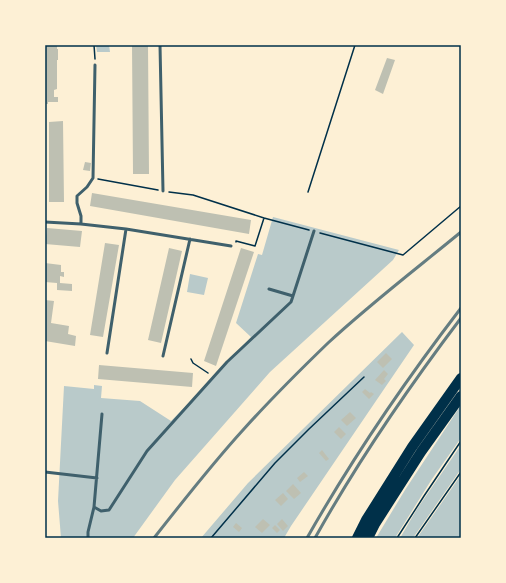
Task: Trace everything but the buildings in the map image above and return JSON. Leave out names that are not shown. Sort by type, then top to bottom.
[{"type":"highway","points":[[357,538],[366,520],[412,447],[461,378]]},
{"type":"highway","points":[[368,538],[375,524],[421,452],[461,396]]},
{"type":"lane","points":[[160,45],[163,191]]},
{"type":"lane","points":[[81,224],[77,196],[87,187],[93,178],[95,65]]},
{"type":"lane","points":[[45,222],[126,229],[231,246]]},
{"type":"lane","points":[[107,353],[126,229]]},
{"type":"lane","points":[[94,506],[101,511],[109,510],[147,451],[227,362],[291,302],[314,231]]},
{"type":"lane","points":[[163,356],[190,239]]},
{"type":"lane","points":[[269,288],[293,296]]},
{"type":"lane","points":[[88,538],[94,506],[102,414]]},
{"type":"lane","points":[[45,472],[97,478]]},
{"type":"path","points":[[94,45],[95,65]]},
{"type":"path","points":[[308,192],[354,45]]},
{"type":"path","points":[[239,210],[403,255],[461,206]]},
{"type":"path","points":[[231,246],[236,241],[255,246],[264,218]]},
{"type":"path","points":[[191,359],[193,363],[214,378]]},
{"type":"path","points":[[211,538],[275,462],[364,377]]},
{"type":"path","points":[[399,538],[424,496],[461,441]]},
{"type":"path","points":[[415,538],[461,472]]},
{"type":"shaded area","points":[[96,45],[109,45],[110,52],[97,52]]},
{"type":"shaded area","points":[[273,217],[399,250],[393,260],[270,372],[175,480],[133,538],[61,538],[58,501],[64,386],[94,389],[94,385],[102,386],[101,398],[140,401],[171,421],[214,378],[251,337],[236,323],[258,254],[262,255]]},
{"type":"shaded area","points":[[190,274],[208,278],[204,295],[187,292]]},
{"type":"shaded area","points":[[402,332],[414,345],[284,538],[201,538],[248,483]]},
{"type":"shaded area","points":[[461,405],[461,438],[432,479],[395,538],[376,538],[405,490]]},
{"type":"shaded area","points":[[461,445],[461,469],[413,538],[400,538],[417,509]]},
{"type":"shaded area","points":[[461,475],[461,538],[417,538]]},
{"type":"railway","points":[[154,538],[231,443],[295,375],[360,314],[461,232]]},
{"type":"railway","points":[[307,538],[380,420],[461,308]]},
{"type":"railway","points":[[315,538],[348,481],[384,425],[461,318]]}]
